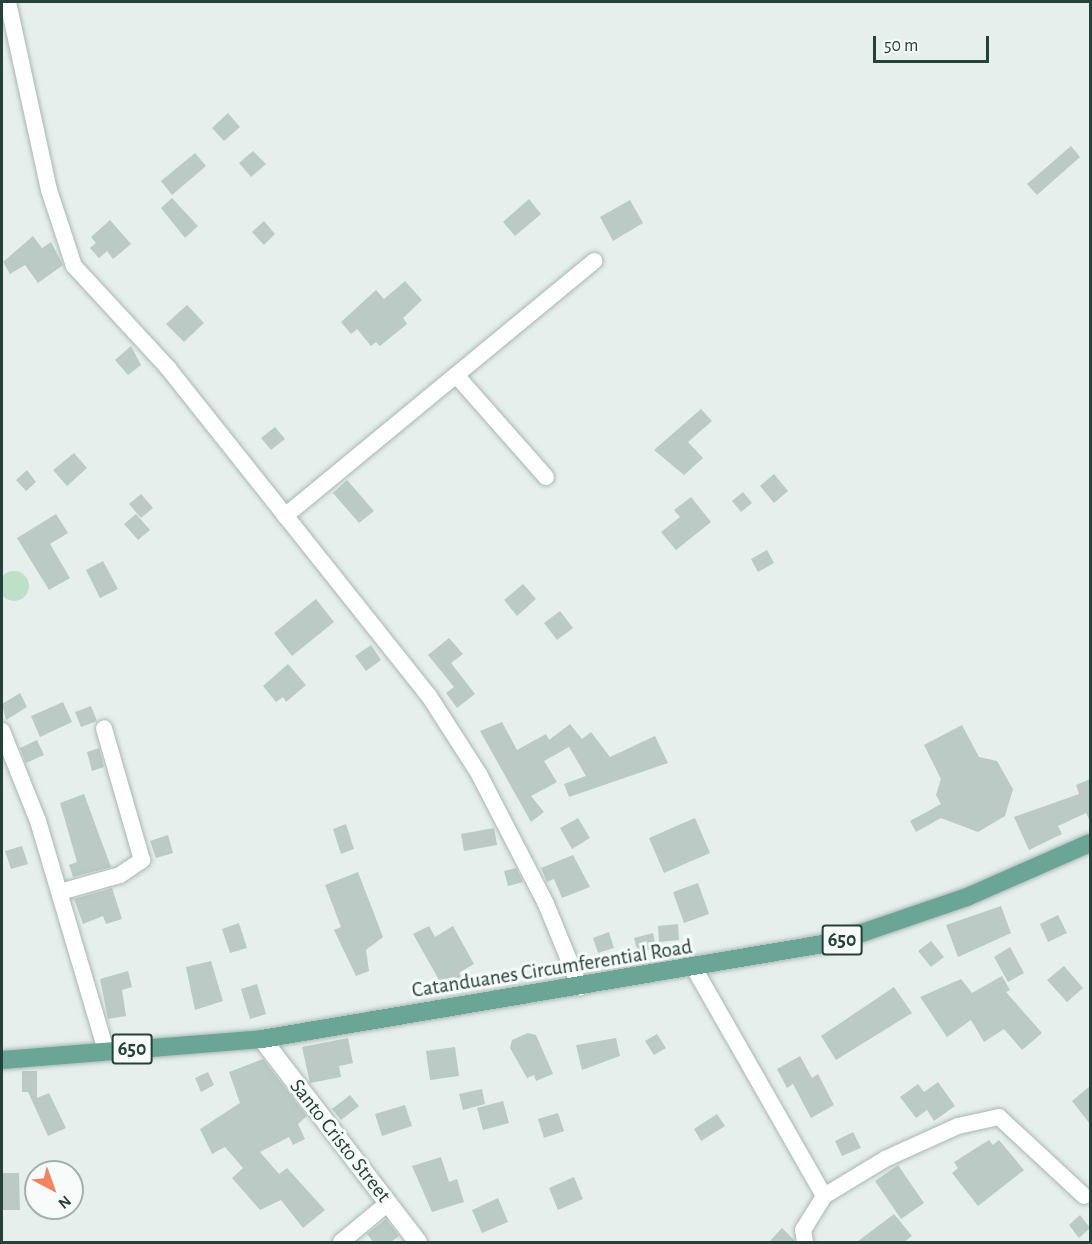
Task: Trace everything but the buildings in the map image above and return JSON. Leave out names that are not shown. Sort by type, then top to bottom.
[{"type":"main road","name":"Catanduanes Circumferential Road","points":[[2,1060],[262,1039],[694,968],[872,931],[1090,843]]},
{"type":"street","points":[[8,2],[49,190],[74,266],[168,368],[429,696],[479,774],[546,904],[580,987]]},
{"type":"street","points":[[285,516],[594,261]]},
{"type":"street","points":[[456,375],[546,477]]},
{"type":"street","points":[[60,892],[120,875],[142,860],[104,728]]},
{"type":"street","points":[[2,731],[60,892],[106,1051]]},
{"type":"street","points":[[694,968],[824,1196]]},
{"type":"street","name":"Santo Cristo Street","points":[[262,1039],[418,1242]]},
{"type":"street","points":[[805,1242],[803,1230],[824,1196],[937,1136],[999,1117],[1084,1196]]},
{"type":"street","points":[[340,1242],[388,1203]]},
{"type":"green space","points":[[14,571],[25,575],[29,586],[25,597],[14,601],[3,597],[-1,586],[3,575]]}]
